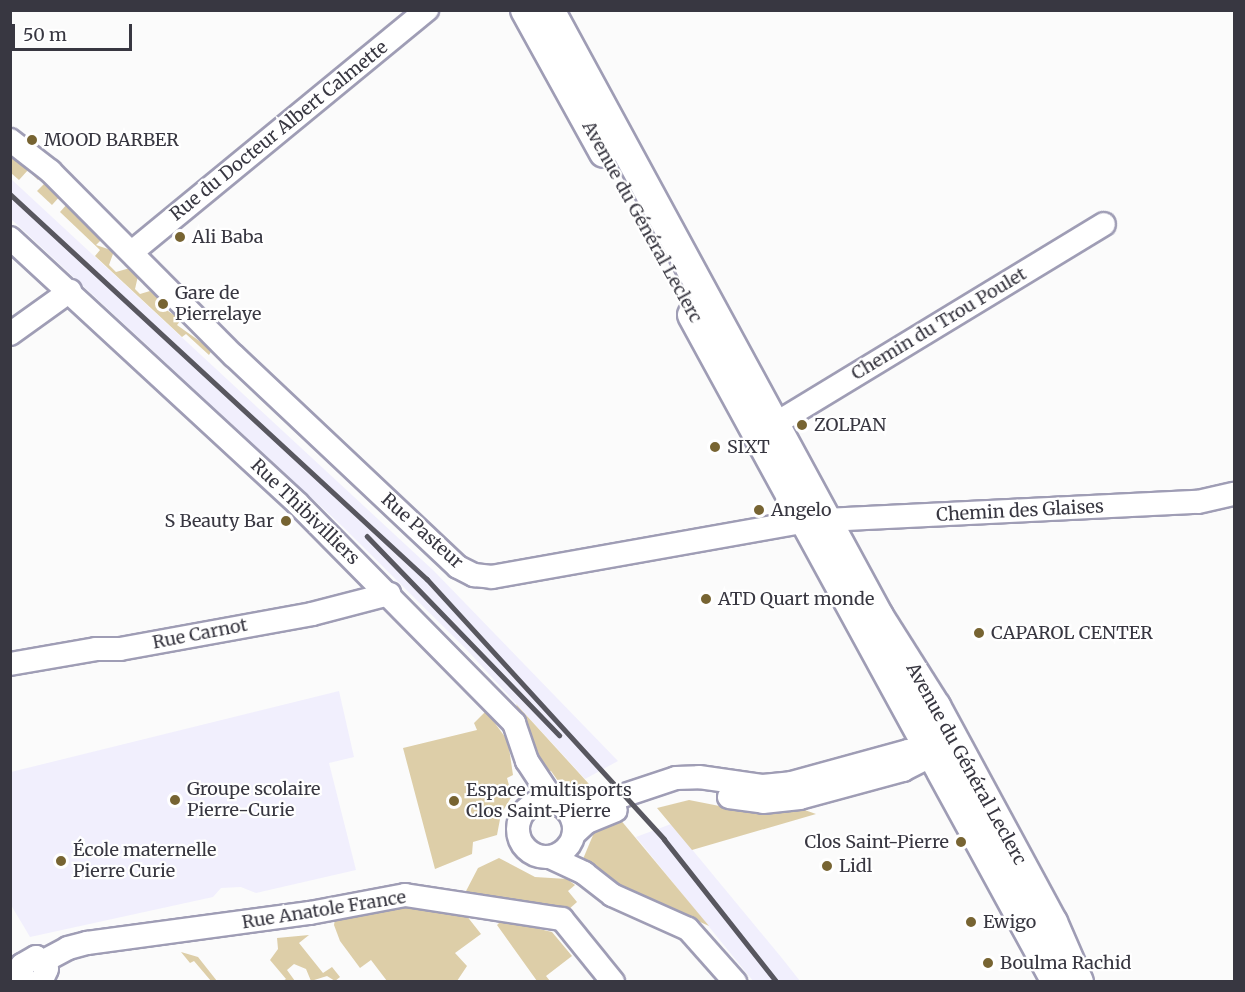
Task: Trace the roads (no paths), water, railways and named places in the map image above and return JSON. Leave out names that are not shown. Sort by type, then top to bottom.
[{"type":"main road","name":"Avenue du Général Leclerc","points":[[525,10],[816,521],[942,717],[1014,848],[1079,981]]},
{"type":"main road","name":"Avenue du Général Leclerc","points":[[550,10],[760,425]]},
{"type":"main road","name":"Avenue du Général Leclerc","points":[[816,521],[932,754],[1056,981]]},
{"type":"main road","points":[[932,754],[942,717]]},
{"type":"main road","points":[[995,871],[1004,868],[1013,871],[1038,915],[1060,939]]},
{"type":"street","name":"Rue du Docteur Albert Calmette","points":[[132,252],[427,10]]},
{"type":"street","name":"Rue Pasteur","points":[[10,140],[50,171],[241,363],[458,567],[474,575],[492,577],[816,521]]},
{"type":"street","name":"Chemin du Trou Poulet","points":[[760,425],[1104,224]]},
{"type":"street","name":"Rue Thibivilliers","points":[[10,238],[70,291],[389,594],[514,723],[540,786],[558,804]]},
{"type":"street","points":[[10,334],[70,291]]},
{"type":"street","name":"Chemin des Glaises","points":[[816,521],[1198,502],[1234,494]]},
{"type":"street","name":"Rue Carnot","points":[[10,664],[96,649],[120,649],[312,614],[389,594]]},
{"type":"street","name":"Rue Thibivilliers","points":[[522,747],[522,813]]},
{"type":"street","points":[[735,981],[688,929],[612,895],[584,873],[550,857],[534,855],[521,844],[517,827],[522,813],[535,803],[595,805],[676,778],[774,785],[908,751],[932,754],[953,766],[988,828],[1014,848]]},
{"type":"street","points":[[550,857],[566,849],[573,837],[595,818],[674,791],[705,791],[762,802],[800,798],[903,770],[932,754]]},
{"type":"street","points":[[558,804],[571,817],[573,837],[584,873]]},
{"type":"street","name":"Rue Anatole France","points":[[20,968],[32,957],[43,971],[68,948],[87,944],[414,895],[562,919],[613,981]]},
{"type":"railway","points":[[10,194],[427,579],[664,839],[777,982]]},
{"type":"railway","points":[[367,536],[559,735]]},
{"type":"place","name":"MOOD BARBER","points":[[32,140]]},
{"type":"place","name":"Ali Baba","points":[[180,237]]},
{"type":"place","name":"Gare de Pierrelaye","points":[[163,304]]},
{"type":"place","name":"ZOLPAN","points":[[802,425]]},
{"type":"place","name":"SIXT","points":[[715,447]]},
{"type":"place","name":"Angelo","points":[[759,510]]},
{"type":"place","name":"S Beauty Bar","points":[[286,521]]},
{"type":"place","name":"ATD Quart monde","points":[[706,599]]},
{"type":"place","name":"CAPAROL CENTER","points":[[979,633]]},
{"type":"place","name":"Groupe scolaire Pierre-Curie","points":[[175,800]]},
{"type":"place","name":"Espace multisports Clos Saint-Pierre","points":[[454,801]]},
{"type":"place","name":"Clos Saint-Pierre","points":[[961,842]]},
{"type":"place","name":"École maternelle Pierre Curie","points":[[61,861]]},
{"type":"place","name":"Lidl","points":[[827,866]]},
{"type":"place","name":"Ewigo","points":[[971,922]]},
{"type":"place","name":"Boulma Rachid","points":[[988,963]]}]
